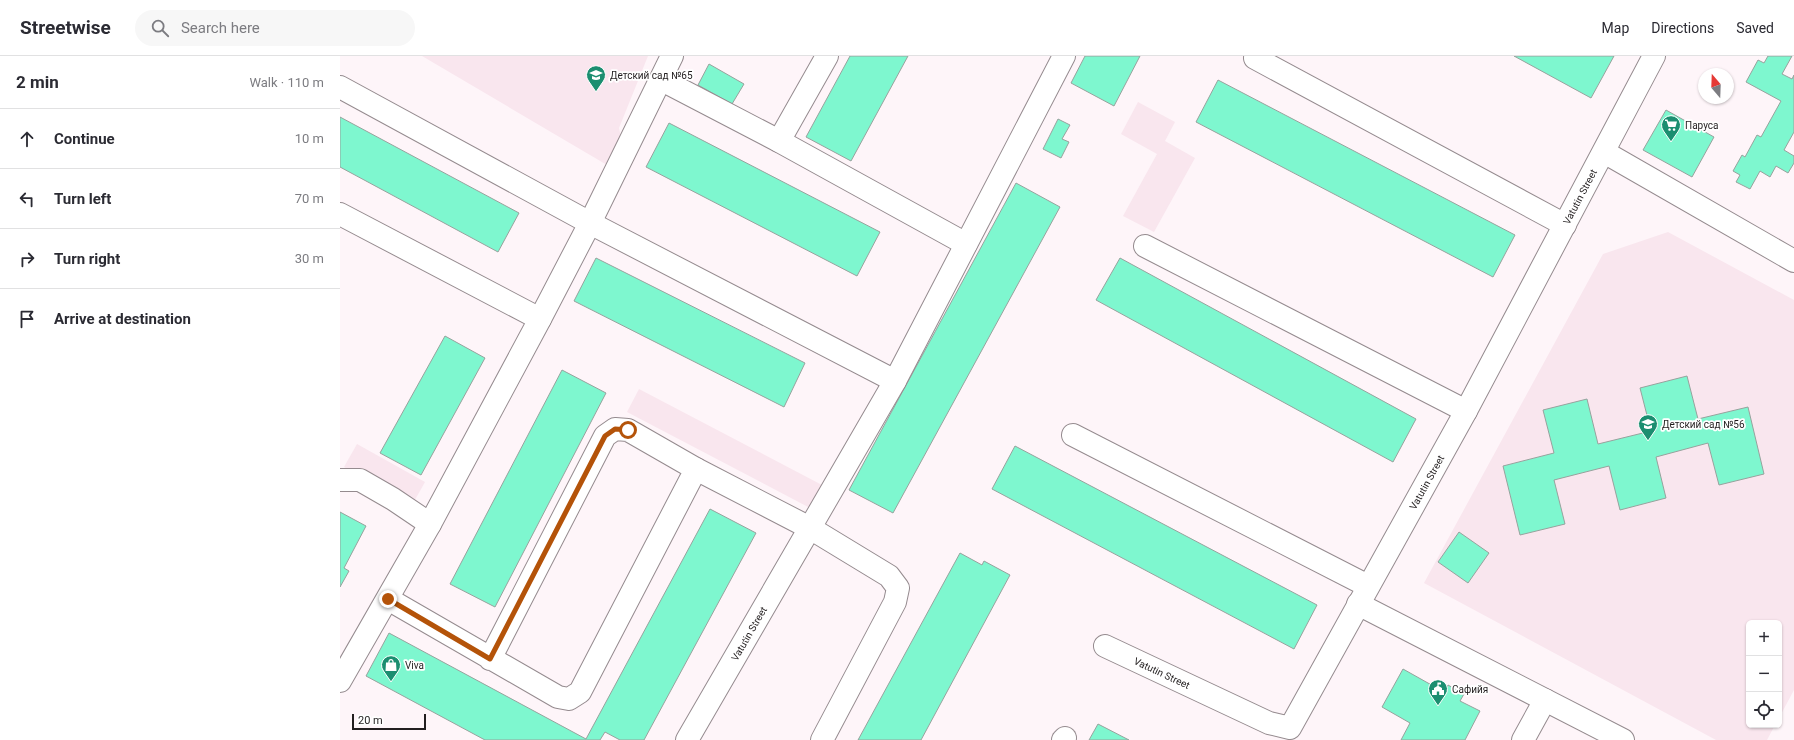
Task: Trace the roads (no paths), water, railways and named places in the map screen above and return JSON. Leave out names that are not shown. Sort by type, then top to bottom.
[{"type":"street","points":[[340,682],[430,524],[540,319],[662,80],[672,56]]},
{"type":"street","points":[[779,140],[827,56]]},
{"type":"street","name":"Vatutin Street","points":[[687,740],[895,381],[1064,56]]},
{"type":"street","name":"Vatutin Street","points":[[1105,646],[1268,723],[1287,734],[1466,411],[1654,56]]},
{"type":"street","points":[[1255,58],[1564,225]]},
{"type":"street","points":[[662,80],[779,140],[966,244]]},
{"type":"street","points":[[340,87],[590,223],[895,381]]},
{"type":"street","points":[[1604,152],[1794,261]]},
{"type":"street","points":[[340,214],[540,319]]},
{"type":"street","points":[[1145,246],[1466,411]]},
{"type":"street","points":[[490,659],[605,436],[615,429],[628,430],[696,469],[810,528],[889,576],[898,588],[895,602],[822,740]]},
{"type":"street","points":[[1073,435],[1363,595],[1545,700],[1623,740]]},
{"type":"street","points":[[388,599],[558,697],[569,699],[580,692],[696,469]]},
{"type":"street","points":[[340,480],[360,480],[430,524]]},
{"type":"street","points":[[1523,740],[1545,700]]},
{"type":"place","name":"Детский сад №65","points":[[596,92]]},
{"type":"place","name":"Паруса","points":[[1671,142]]},
{"type":"place","name":"Детский сад №56","points":[[1648,441]]},
{"type":"place","name":"Viva","points":[[391,682]]},
{"type":"place","name":"Сафийя","points":[[1438,706]]}]
